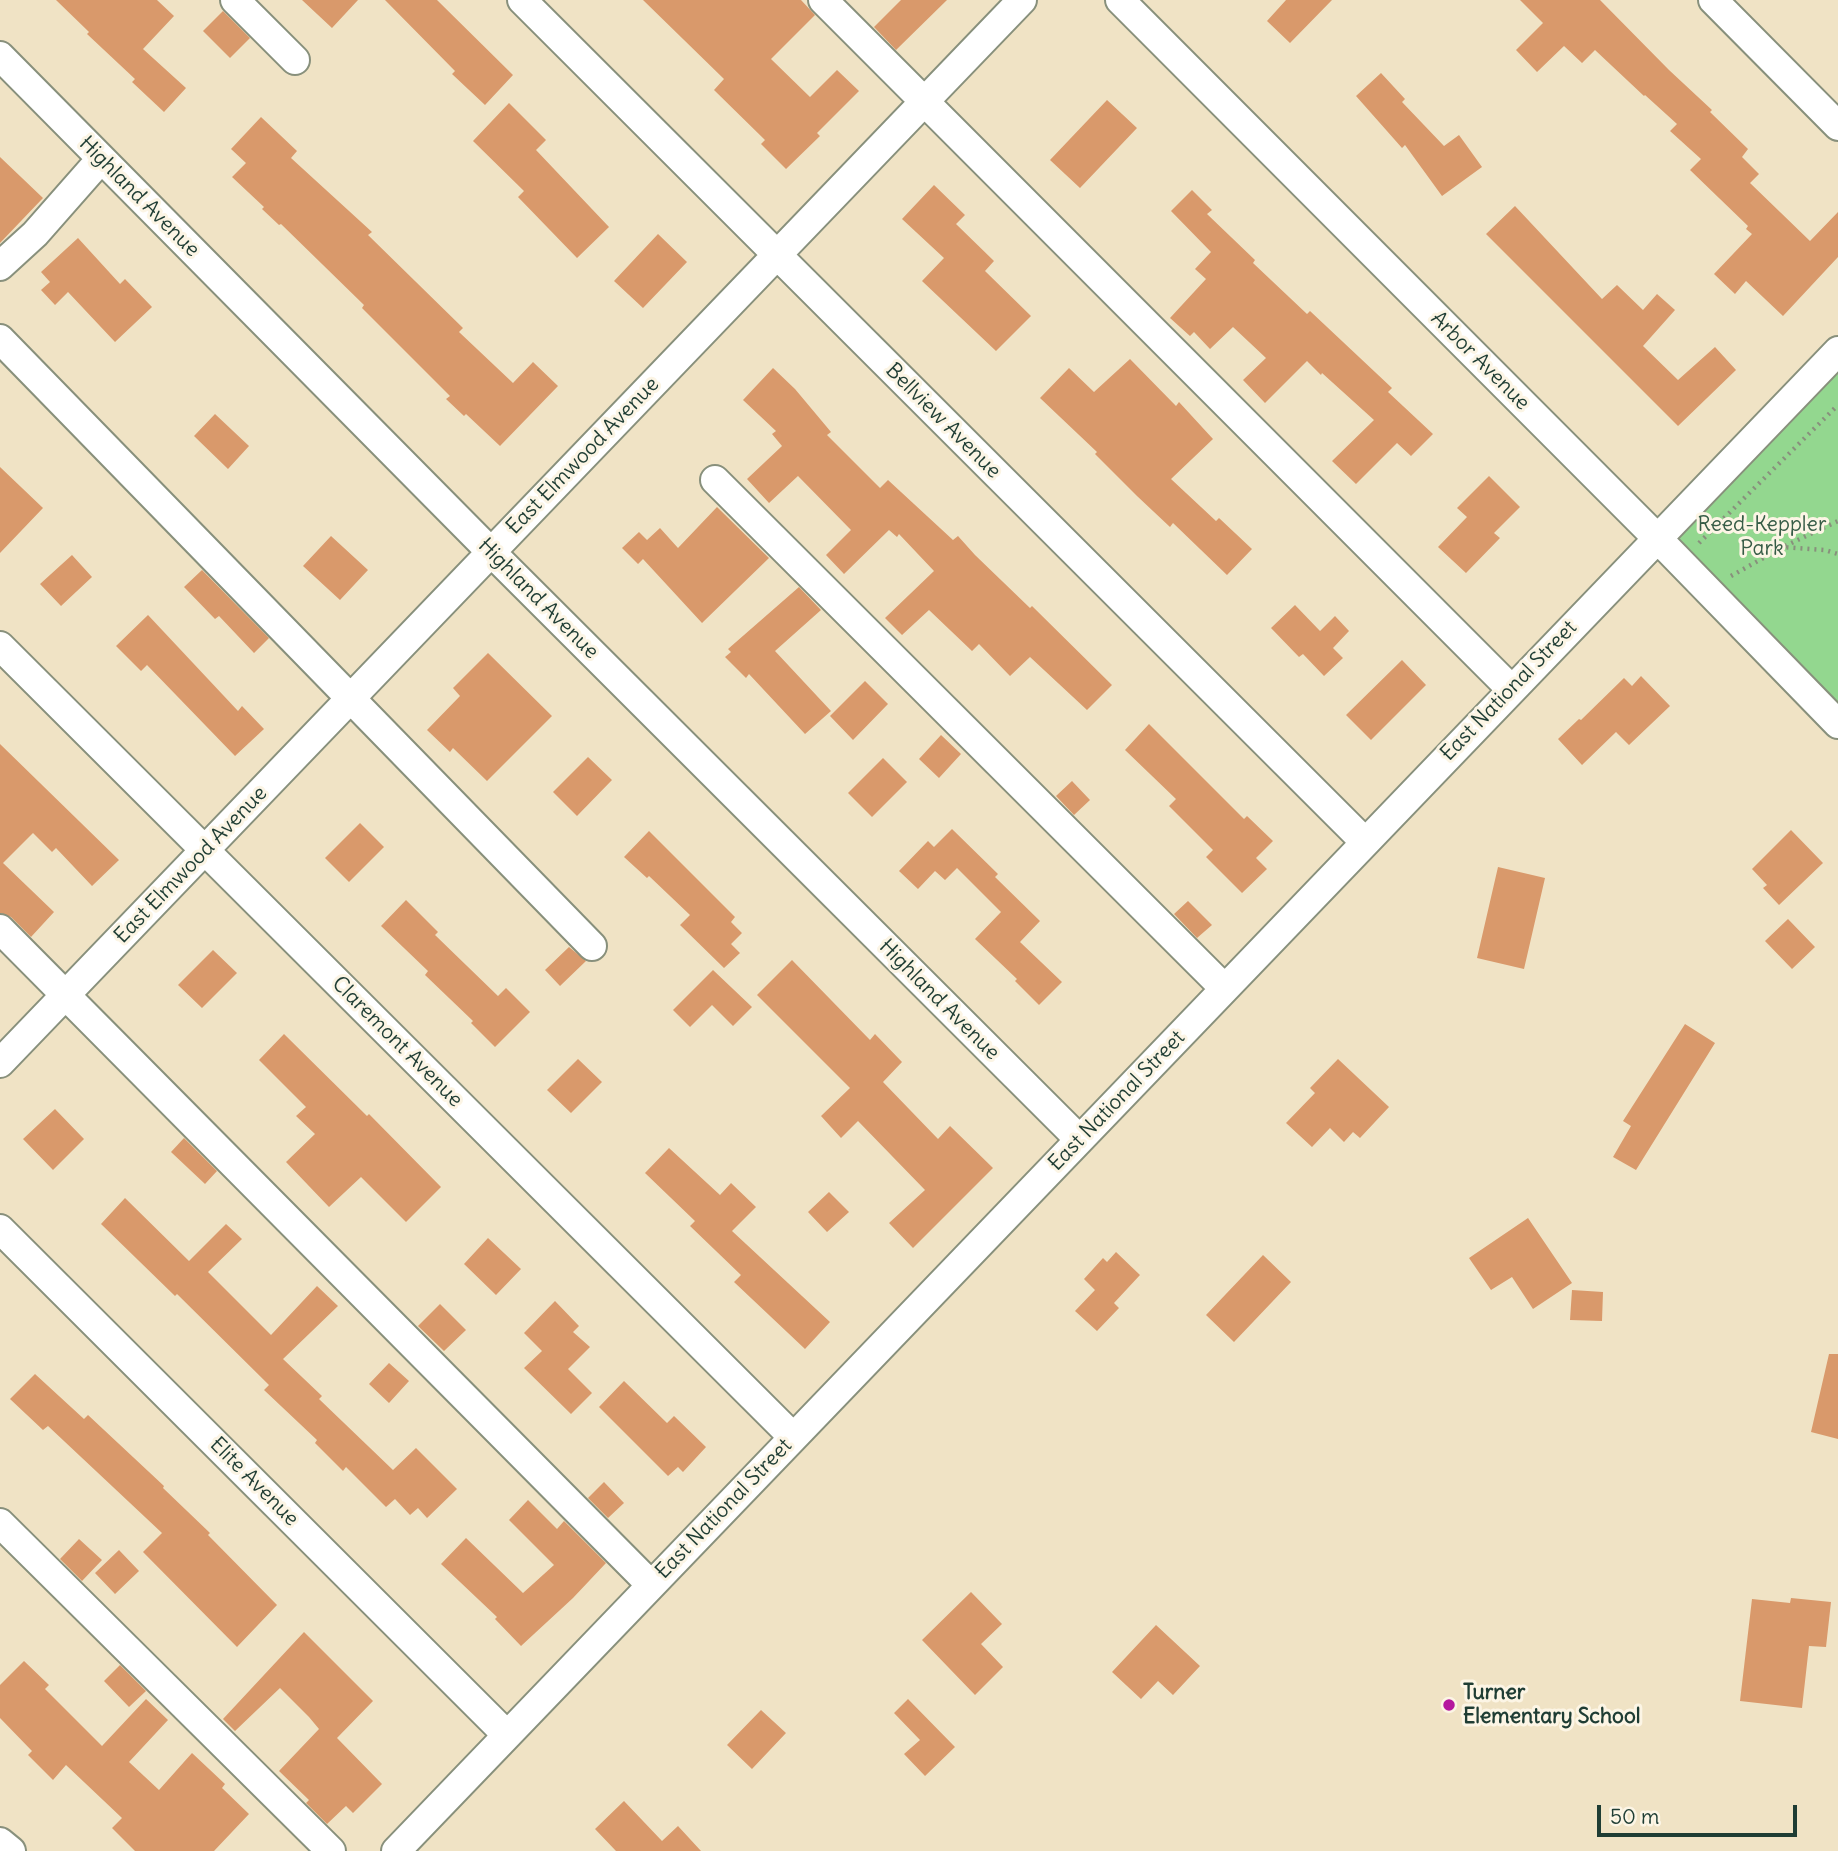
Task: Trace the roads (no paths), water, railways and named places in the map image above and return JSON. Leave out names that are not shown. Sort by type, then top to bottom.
[{"type":"street","points":[[235,0],[295,60]]},
{"type":"street","name":"Bellview Avenue","points":[[522,0],[1365,842]]},
{"type":"street","points":[[823,0],[1511,689]]},
{"type":"street","name":"East Elmwood Avenue","points":[[0,1063],[1021,0]]},
{"type":"street","name":"Arbor Avenue","points":[[1120,0],[1657,538],[1838,724]]},
{"type":"street","points":[[1713,0],[1838,126]]},
{"type":"street","name":"Highland Avenue","points":[[0,56],[491,552],[1079,1139]]},
{"type":"street","points":[[0,266],[35,234],[102,159]]},
{"type":"street","points":[[0,339],[592,946]]},
{"type":"street","name":"East National Street","points":[[396,1851],[1838,351]]},
{"type":"street","points":[[715,480],[1224,988]]},
{"type":"street","name":"Claremont Avenue","points":[[0,646],[793,1437]]},
{"type":"street","points":[[0,929],[651,1585]]},
{"type":"street","name":"Elite Avenue","points":[[0,1229],[507,1735]]},
{"type":"street","points":[[0,1523],[331,1851]]},
{"type":"street","points":[[0,1842],[11,1851]]},
{"type":"place","name":"Turner Elementary School","points":[[1449,1705]]},
{"type":"park label","name":"Reed-Keppler Park","points":[[1762,537]]}]
